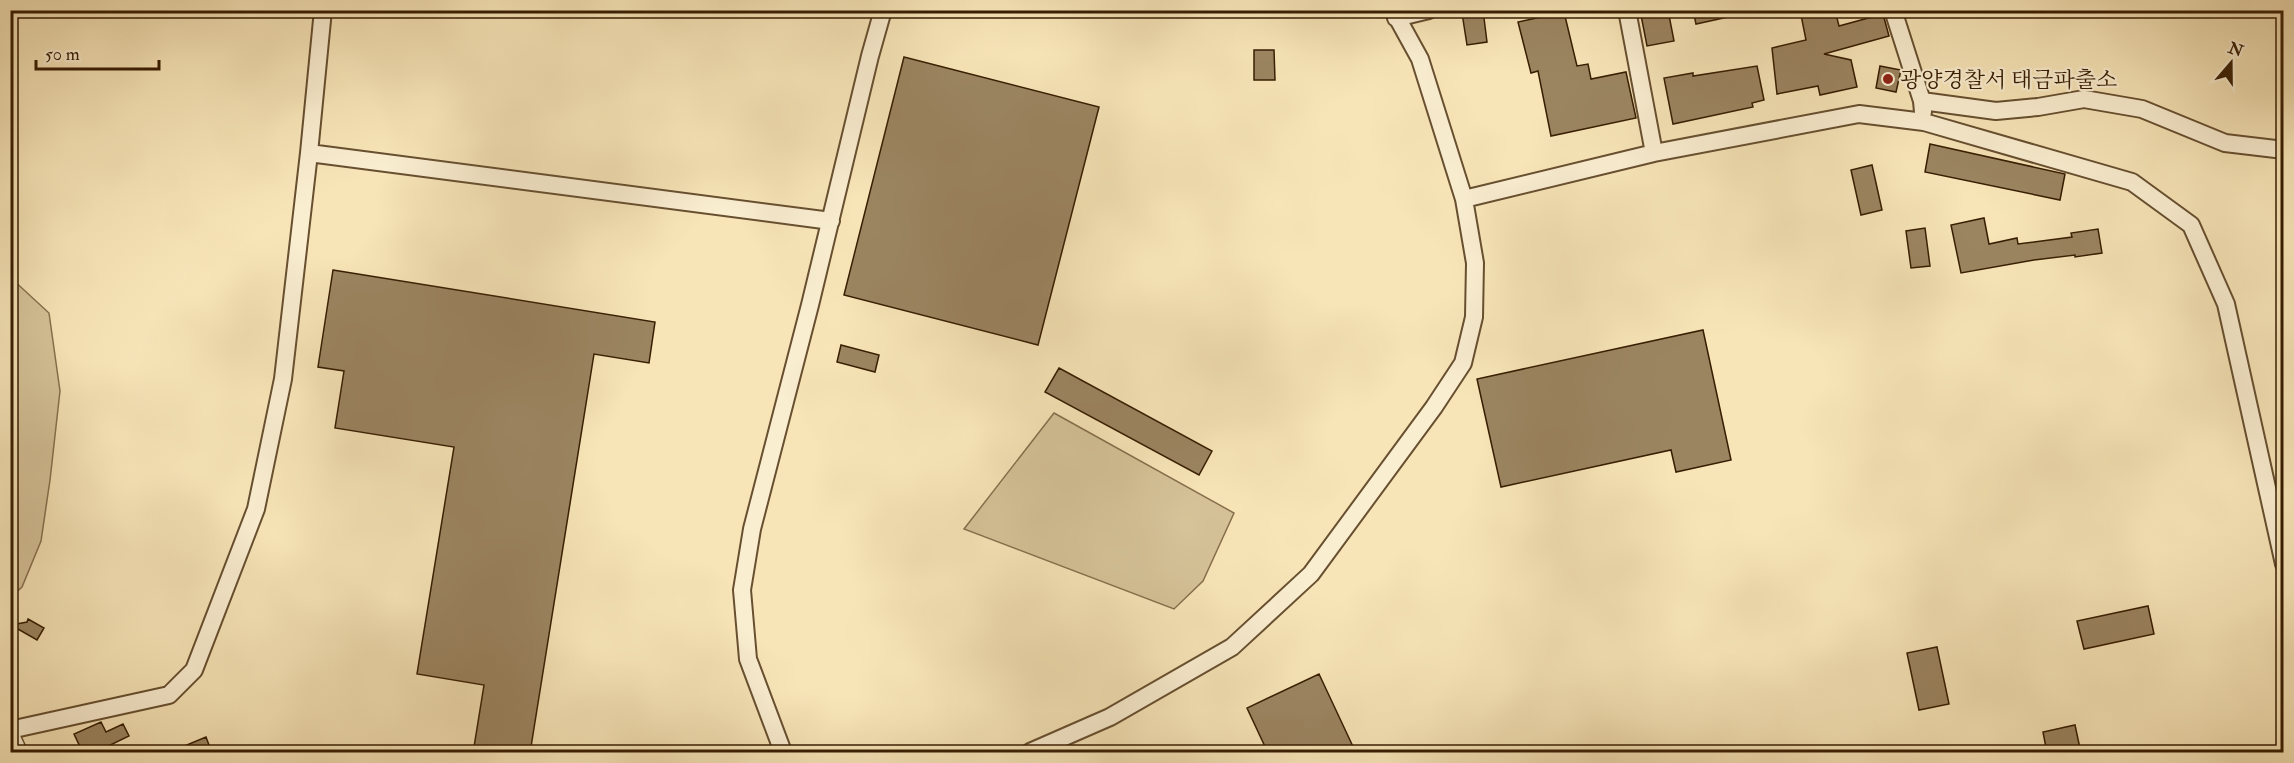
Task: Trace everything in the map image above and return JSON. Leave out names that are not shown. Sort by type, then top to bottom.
[{"type":"street","points":[[10,730],[169,695],[194,670],[256,509],[283,379],[323,10]]},
{"type":"street","points":[[783,753],[748,660],[742,590],[752,530],[883,10]]},
{"type":"street","points":[[1030,753],[1110,717],[1232,647],[1311,574],[1434,407],[1463,363],[1474,317],[1475,263],[1464,199],[1420,59],[1395,14],[1429,10]]},
{"type":"street","points":[[1627,10],[1654,153]]},
{"type":"street","points":[[1893,10],[1922,101],[1924,122]]},
{"type":"street","points":[[1922,101],[1996,111],[2084,99],[2142,110],[2225,143],[2283,150]]},
{"type":"street","points":[[1464,199],[1654,153],[1859,114],[1924,122],[2132,182],[2190,225],[2226,304],[2283,564]]},
{"type":"street","points":[[309,153],[831,221]]},
{"type":"street","points":[[10,739],[16,753]]},
{"type":"shaded area","points":[[11,278],[49,313],[60,391],[41,541],[22,587],[11,597]]},
{"type":"shaded area","points":[[1054,413],[1234,513],[1203,581],[1174,609],[964,529]]},
{"type":"building","points":[[1483,10],[1487,42],[1467,45],[1462,13]]},
{"type":"building","points":[[1640,10],[1668,10],[1674,41],[1647,46]]},
{"type":"building","points":[[1693,10],[1732,10],[1733,16],[1696,24]]},
{"type":"building","points":[[1821,10],[1835,10],[1839,26],[1883,14],[1889,36],[1824,54],[1851,60],[1857,87],[1820,95],[1818,86],[1777,94],[1772,48],[1806,40],[1801,15]]},
{"type":"building","points":[[1564,12],[1577,66],[1588,64],[1591,79],[1626,72],[1636,118],[1551,136],[1538,71],[1531,73],[1518,22]]},
{"type":"building","points":[[1254,50],[1274,50],[1275,80],[1254,80]]},
{"type":"building","points":[[904,57],[1099,107],[1038,345],[844,295]]},
{"type":"building","points":[[1757,66],[1764,100],[1752,103],[1753,107],[1673,124],[1664,78]]},
{"type":"building","name":"광양경찰서 태금파출소","points":[[1880,66],[1901,70],[1896,92],[1876,88]]},
{"type":"building","points":[[1930,144],[2065,174],[2060,200],[1925,172]]},
{"type":"building","points":[[1872,165],[1882,210],[1861,215],[1851,170]]},
{"type":"building","points":[[1984,218],[1989,244],[2017,238],[2018,244],[2072,237],[2071,233],[2098,229],[2102,253],[2034,260],[1961,273],[1951,225]]},
{"type":"building","points":[[1925,228],[1930,266],[1911,268],[1906,231]]},
{"type":"building","points":[[333,270],[655,322],[649,363],[594,354],[530,753],[506,753],[474,747],[484,685],[417,674],[454,447],[335,428],[344,371],[318,367]]},
{"type":"building","points":[[1703,330],[1731,460],[1676,472],[1671,450],[1501,487],[1477,379]]},
{"type":"building","points":[[841,345],[879,355],[875,372],[837,362]]},
{"type":"building","points":[[1059,368],[1212,451],[1199,475],[1045,392]]},
{"type":"building","points":[[2148,606],[2154,634],[2084,649],[2077,621]]},
{"type":"building","points":[[28,619],[44,628],[37,640],[11,625],[27,622]]},
{"type":"building","points":[[1937,647],[1949,704],[1919,710],[1907,653]]},
{"type":"building","points":[[1319,674],[1356,753],[1268,753],[1247,708]]},
{"type":"building","points":[[101,722],[106,732],[123,724],[129,736],[94,753],[83,753],[74,734]]},
{"type":"building","points":[[2075,725],[2081,753],[2047,753],[2043,732]]},
{"type":"building","points":[[206,737],[212,753],[170,753],[170,752]]},
{"type":"place","name":"광양경찰서 태금파출소","points":[[1888,79]]}]
